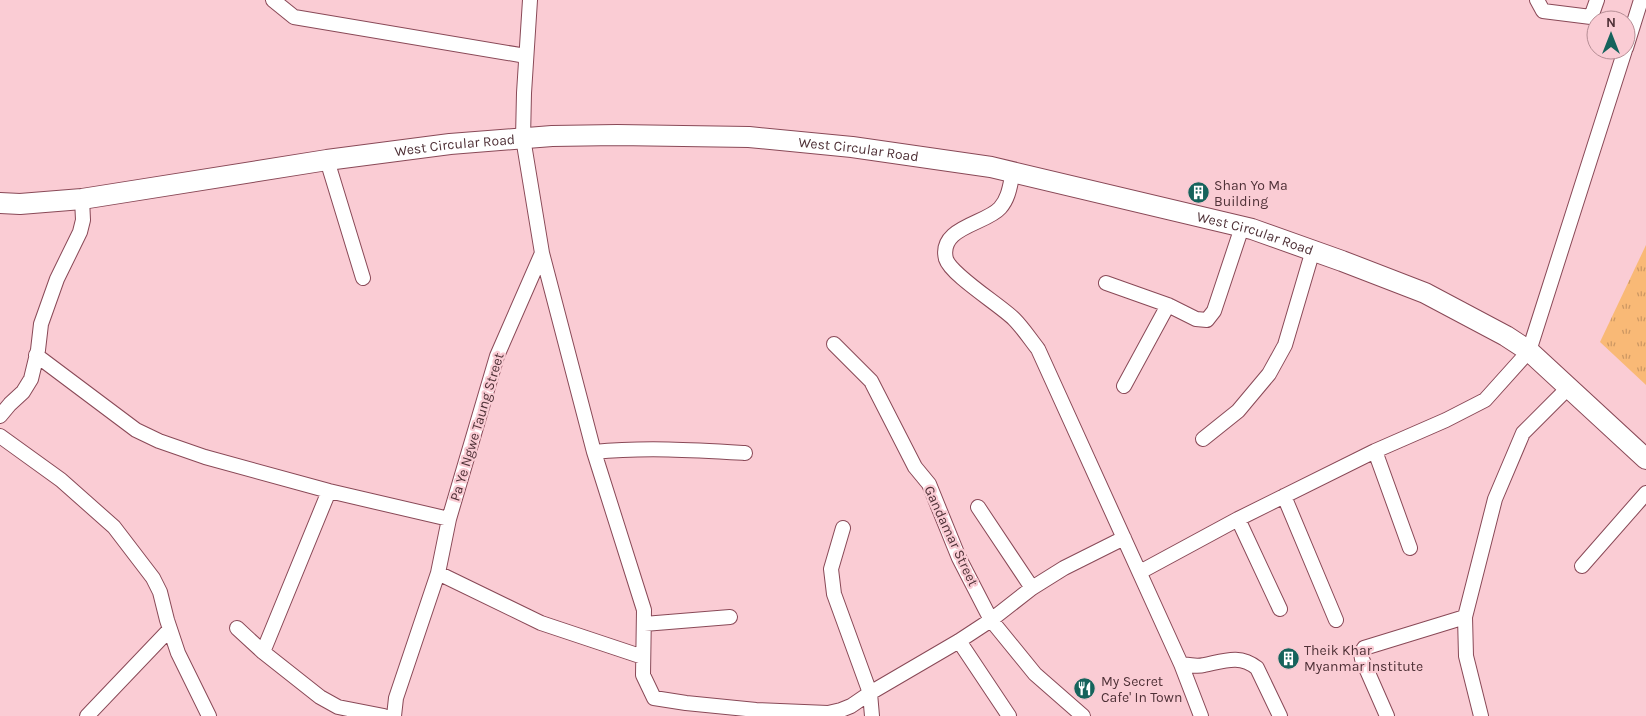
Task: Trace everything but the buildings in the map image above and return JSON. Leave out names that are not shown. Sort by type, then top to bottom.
[{"type":"street","points":[[274,0],[294,17],[526,56]]},
{"type":"street","points":[[530,0],[523,138],[542,253],[594,452],[644,610],[643,675],[654,698],[756,713],[828,713],[851,706],[870,692],[959,641],[991,620],[1032,588],[1064,568],[1124,538]]},
{"type":"street","points":[[1537,0],[1543,11],[1591,17],[1597,0]]},
{"type":"street","points":[[1636,16],[1641,0]]},
{"type":"street","points":[[1140,572],[1284,496],[1485,400],[1528,351],[1622,60]]},
{"type":"street","name":"West Circular Road","points":[[0,203],[20,204],[82,199],[327,160],[450,144],[523,138],[617,135],[748,137],[852,147],[991,167],[1242,227],[1313,250],[1424,292],[1506,336],[1528,351],[1646,459]]},
{"type":"street","points":[[327,160],[363,278]]},
{"type":"street","points":[[1013,172],[1008,196],[999,209],[953,235],[946,247],[946,260],[955,272],[1014,319],[1038,349],[1181,664],[1201,716]]},
{"type":"street","points":[[0,416],[23,392],[31,379],[41,324],[46,308],[57,279],[80,232],[83,220],[82,199]]},
{"type":"street","points":[[1106,283],[1168,305],[1196,318],[1207,320],[1214,311],[1242,227]]},
{"type":"street","points":[[1203,439],[1238,411],[1269,374],[1284,345],[1313,250]]},
{"type":"street","name":"Pa Ye Ngwe Taung Street","points":[[394,716],[396,698],[438,573],[449,519],[497,356],[542,253]]},
{"type":"street","points":[[1124,386],[1168,305]]},
{"type":"street","name":"Gandamar Street","points":[[834,344],[871,381],[915,467],[929,484],[959,558],[991,620],[1035,674],[1083,716]]},
{"type":"street","points":[[36,356],[136,430],[159,441],[205,457],[329,491],[449,519]]},
{"type":"street","points":[[1481,716],[1466,656],[1465,617],[1495,499],[1523,433],[1568,388]]},
{"type":"street","points":[[0,436],[61,480],[114,527],[153,578],[160,592],[178,653],[208,716]]},
{"type":"street","points":[[594,452],[624,449],[667,449],[745,453]]},
{"type":"street","points":[[1375,452],[1410,548]]},
{"type":"street","points":[[263,652],[329,491]]},
{"type":"street","points":[[1582,566],[1646,493]]},
{"type":"street","points":[[1284,496],[1336,620]]},
{"type":"street","points":[[978,507],[1032,588]]},
{"type":"street","points":[[1238,519],[1280,609]]},
{"type":"street","points":[[843,528],[831,569],[831,580],[834,594],[870,692],[872,716]]},
{"type":"street","points":[[438,573],[541,623],[643,657]]},
{"type":"street","points":[[1387,716],[1362,659],[1361,653],[1364,648],[1465,617]]},
{"type":"street","points":[[644,624],[730,618]]},
{"type":"street","points":[[237,628],[263,652],[320,697],[338,707],[384,716]]},
{"type":"street","points":[[87,716],[170,629]]},
{"type":"street","points":[[959,641],[1009,716]]},
{"type":"street","points":[[1181,664],[1204,665],[1230,659],[1250,662],[1257,668],[1280,716]]},
{"type":"green space","points":[[1646,245],[1646,385],[1600,342]]},
{"type":"place","name":"Shan Yo Ma Building","points":[[1198,193]]},
{"type":"place","name":"Theik Khar Myanmar Institute","points":[[1288,658]]},
{"type":"place","name":"My Secret Cafe' In Town","points":[[1085,689]]}]
